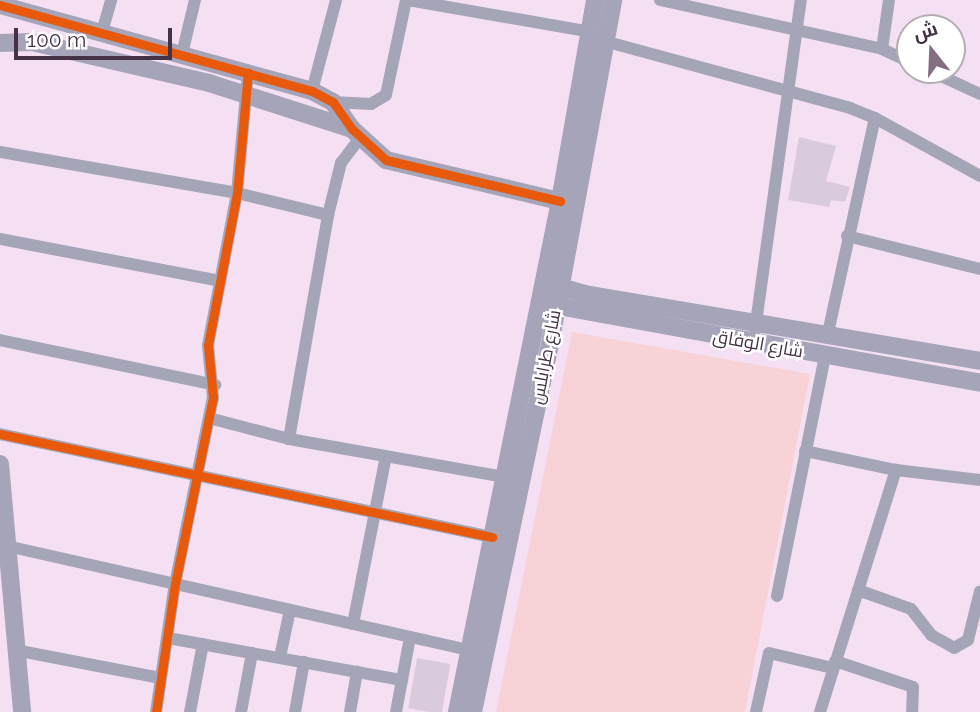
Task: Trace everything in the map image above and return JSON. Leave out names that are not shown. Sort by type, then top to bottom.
[{"type":"street","points":[[102,32],[111,0]]},
{"type":"street","points":[[182,54],[195,0]]},
{"type":"street","points":[[0,5],[30,6],[102,32],[312,91],[333,102],[371,104],[386,95],[407,0],[598,37],[788,95],[834,103],[875,118],[980,176]]},
{"type":"street","name":"شارع طرابلس","points":[[457,712],[537,302],[551,284],[566,256],[598,37],[595,0]]},
{"type":"street","name":"شارع طرابلس","points":[[473,712],[551,339],[556,306],[551,284],[560,201],[598,37],[613,0]]},
{"type":"street","points":[[660,0],[797,33],[882,49],[896,56]]},
{"type":"street","points":[[754,344],[801,0]]},
{"type":"street","points":[[882,49],[889,0]]},
{"type":"street","points":[[312,91],[334,1]]},
{"type":"street","points":[[0,43],[32,42],[246,94],[356,134]]},
{"type":"street","points":[[156,712],[175,584],[215,385],[208,345],[237,193],[248,73]]},
{"type":"street","points":[[333,102],[356,134],[377,155],[397,163],[560,201]]},
{"type":"street","points":[[828,333],[847,236],[875,118]]},
{"type":"street","points":[[289,439],[328,215],[341,163],[356,134]]},
{"type":"street","points":[[0,152],[237,193],[328,215]]},
{"type":"street","points":[[847,236],[980,269]]},
{"type":"street","points":[[0,239],[220,281]]},
{"type":"street","points":[[566,256],[569,273],[585,294]]},
{"type":"street","name":"شارع الوفاق","points":[[551,284],[585,294],[828,333],[980,361]]},
{"type":"street","name":"شارع الوفاق","points":[[537,302],[589,314],[980,383]]},
{"type":"street","points":[[551,339],[566,321],[589,314]]},
{"type":"street","points":[[0,340],[215,385]]},
{"type":"street","points":[[777,596],[825,355]]},
{"type":"street","points":[[209,418],[289,439],[504,477]]},
{"type":"street","points":[[0,434],[374,510],[492,537]]},
{"type":"street","points":[[805,451],[896,470],[980,480]]},
{"type":"street","points":[[353,624],[386,456]]},
{"type":"street","points":[[0,464],[22,712]]},
{"type":"street","points":[[820,712],[896,470]]},
{"type":"street","points":[[7,546],[468,650]]},
{"type":"street","points":[[858,590],[911,609],[931,635],[954,648],[968,640],[980,591]]},
{"type":"street","points":[[280,657],[290,610]]},
{"type":"street","points":[[396,712],[410,637]]},
{"type":"street","points":[[168,638],[402,680]]},
{"type":"street","points":[[190,712],[203,644]]},
{"type":"street","points":[[15,650],[160,678]]},
{"type":"street","points":[[241,712],[252,653]]},
{"type":"street","points":[[756,712],[768,653],[834,664],[914,687],[912,712]]},
{"type":"street","points":[[295,712],[304,662]]},
{"type":"street","points":[[350,712],[357,672]]},
{"type":"shaded area","points":[[572,332],[810,374],[745,712],[496,712]]},
{"type":"building","points":[[799,137],[836,146],[826,181],[850,187],[845,202],[831,200],[829,207],[788,200]]},
{"type":"building","points":[[417,658],[450,664],[442,712],[408,708]]},
{"type":"cycle path","points":[[0,5],[312,91],[333,102],[352,129],[386,160],[560,201]]},
{"type":"cycle path","points":[[156,712],[175,584],[213,398],[208,345],[237,193],[248,73]]},
{"type":"cycle path","points":[[0,434],[492,537]]}]
